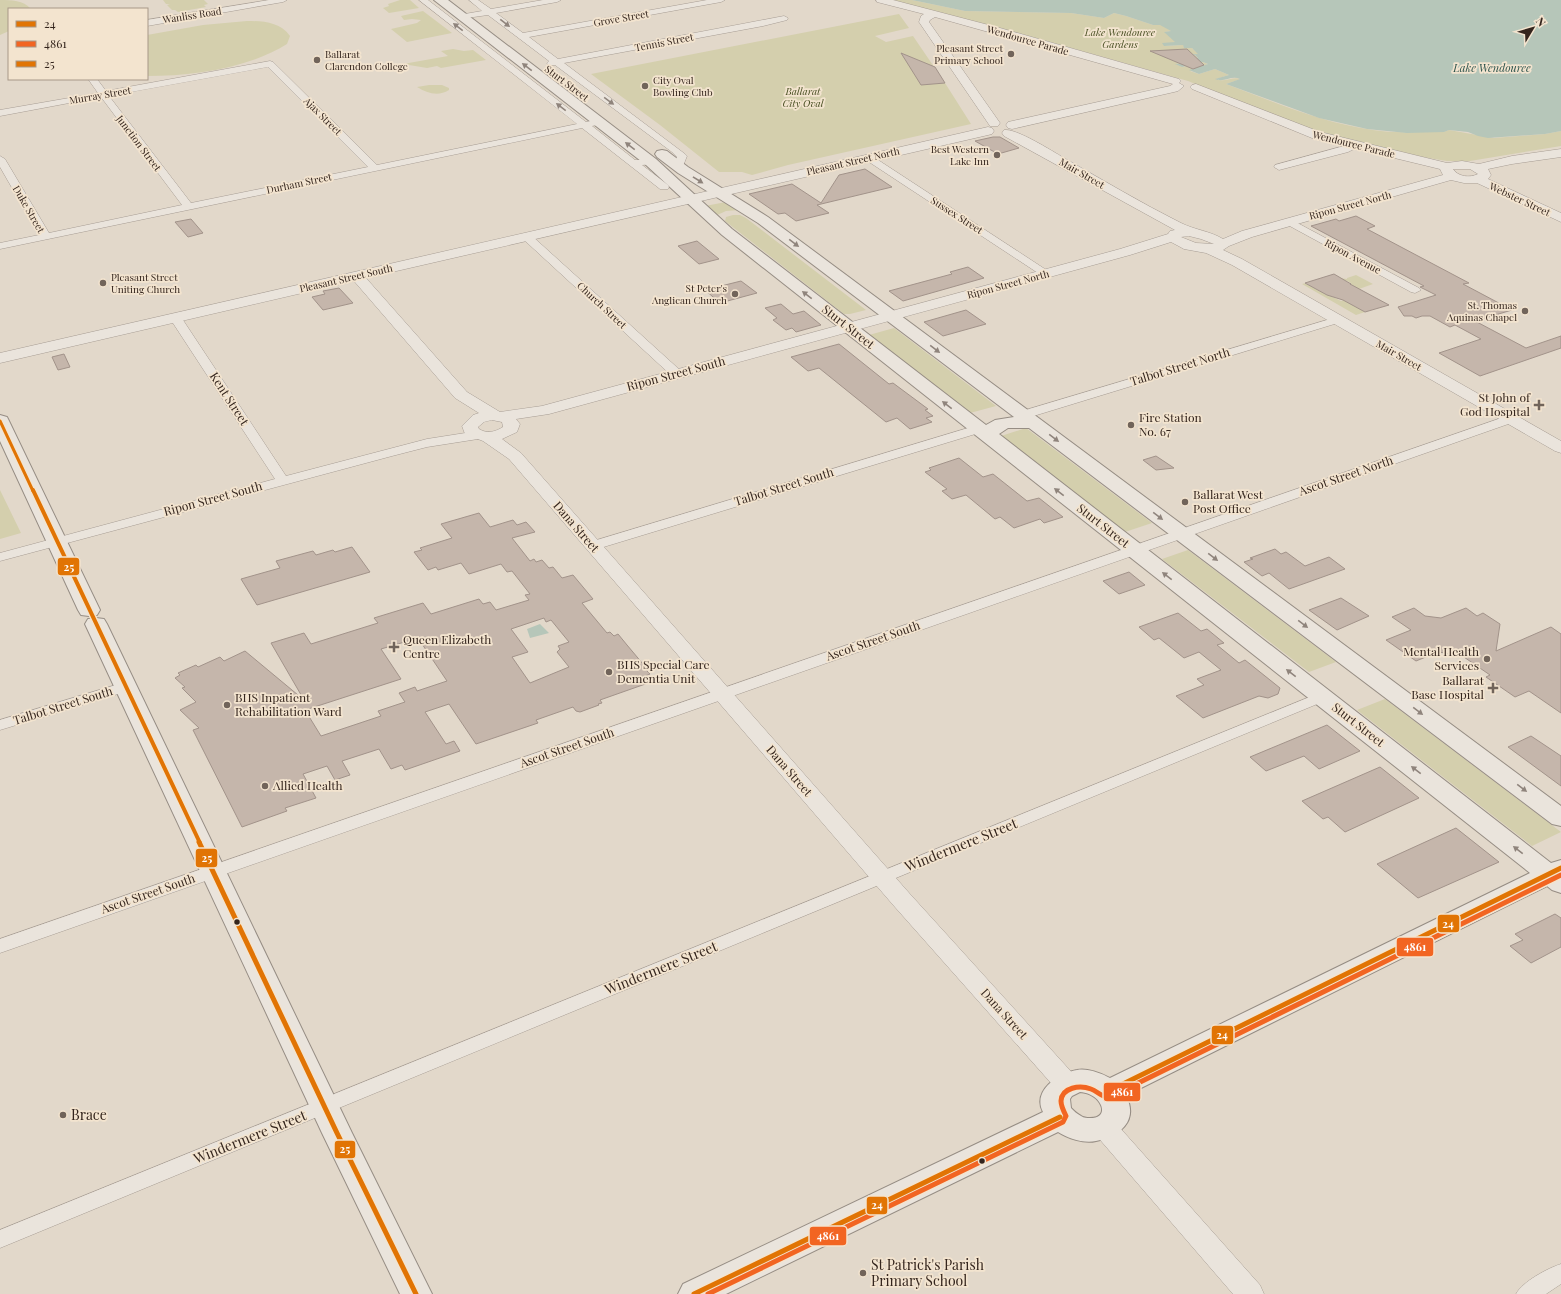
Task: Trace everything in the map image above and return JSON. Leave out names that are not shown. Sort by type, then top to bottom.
[{"type":"main road","name":"Sturt Street","points":[[440,0],[651,162],[692,199],[714,222],[1322,697],[1557,875]]},
{"type":"main road","name":"Sturt Street","points":[[456,0],[549,64],[678,166],[754,214],[1561,818]]},
{"type":"main road","points":[[714,222],[717,217],[727,213],[740,212],[754,214]]},
{"type":"main road","points":[[977,428],[989,432],[996,426],[1007,423],[1023,415]]},
{"type":"main road","points":[[977,428],[990,421],[1000,418],[1023,415]]},
{"type":"main road","points":[[0,422],[416,1294]]},
{"type":"main road","points":[[1110,1092],[1130,1080],[1557,875]]},
{"type":"main road","points":[[1078,1081],[1089,1081],[1110,1092],[1117,1107],[1116,1115],[1111,1122],[1096,1130],[1081,1129],[1067,1124],[1060,1117],[1055,1108],[1054,1098],[1058,1090],[1067,1084],[1078,1081]]},
{"type":"main road","points":[[694,1294],[1060,1117]]},
{"type":"street","name":"Wanliss Road","points":[[148,23],[284,0]]},
{"type":"street","name":"Sturt Street","points":[[423,0],[664,187]]},
{"type":"street","name":"Sturt Street","points":[[474,0],[521,36],[549,64]]},
{"type":"street","points":[[462,17],[557,0]]},
{"type":"street","name":"Grove Street","points":[[521,36],[720,0]]},
{"type":"street","name":"Wendouree Parade","points":[[881,0],[996,30],[1185,83],[1310,133],[1450,172],[1468,180],[1479,174]]},
{"type":"street","points":[[933,14],[926,18],[924,22],[991,127],[998,134],[1010,129],[1174,89],[1185,83]]},
{"type":"street","name":"Tennis Street","points":[[549,64],[784,18]]},
{"type":"street","name":"Murray Street","points":[[0,113],[270,64]]},
{"type":"street","name":"Ajax Street","points":[[270,64],[375,168]]},
{"type":"street","name":"Junction Street","points":[[93,80],[130,132],[188,206]]},
{"type":"street","name":"Durham Street","points":[[0,246],[599,122]]},
{"type":"street","name":"Pleasant Street North","points":[[692,199],[869,158],[991,127]]},
{"type":"street","name":"Mair Street","points":[[1010,129],[1052,156],[1155,215],[1180,237],[1216,245],[1237,262],[1561,448]]},
{"type":"street","points":[[1279,167],[1355,146]]},
{"type":"street","points":[[1479,174],[1512,160],[1561,153]]},
{"type":"street","name":"Sussex Street","points":[[869,158],[1045,273]]},
{"type":"street","name":"Duke Street","points":[[0,160],[46,237]]},
{"type":"street","points":[[633,163],[651,162]]},
{"type":"street","name":"Ripon Street North","points":[[1216,245],[1247,234],[1450,172]]},
{"type":"street","name":"Webster Street","points":[[1479,174],[1561,218]]},
{"type":"street","name":"Pleasant Street South","points":[[0,358],[692,199]]},
{"type":"street","name":"Ripon Avenue","points":[[1290,222],[1415,290]]},
{"type":"street","name":"Church Street","points":[[527,237],[677,374]]},
{"type":"street","name":"Ripon Street North","points":[[849,327],[1180,237]]},
{"type":"street","points":[[357,276],[461,395],[503,422]]},
{"type":"street","name":"Kent Street","points":[[175,317],[283,481]]},
{"type":"street","name":"Talbot Street North","points":[[1023,415],[1338,320]]},
{"type":"street","name":"Ripon Street South","points":[[503,422],[849,327]]},
{"type":"street","points":[[461,395],[477,430]]},
{"type":"street","points":[[477,430],[481,417],[503,422]]},
{"type":"street","name":"Ascot Street North","points":[[1134,550],[1510,418]]},
{"type":"street","points":[[477,430],[498,435],[503,422]]},
{"type":"street","name":"Dana Street","points":[[503,422],[515,456]]},
{"type":"street","name":"Talbot Street South","points":[[592,546],[977,428]]},
{"type":"street","name":"Ripon Street South","points":[[0,557],[477,430]]},
{"type":"street","name":"Dana Street","points":[[477,430],[515,456],[882,878],[1067,1084]]},
{"type":"street","name":"Ascot Street South","points":[[0,946],[1134,550]]},
{"type":"street","name":"Talbot Street South","points":[[0,725],[126,687]]},
{"type":"street","name":"Windermere Street","points":[[0,1239],[1322,697]]},
{"type":"street","points":[[1104,1127],[1250,1294]]},
{"type":"street","points":[[1527,1294],[1561,1273]]},
{"type":"green space","points":[[0,0],[13,0],[21,2],[30,8],[8,8],[8,31],[0,35]]},
{"type":"green space","points":[[163,0],[204,0],[208,4],[204,5],[206,7],[178,12],[172,10],[167,5],[170,4],[166,4]]},
{"type":"green space","points":[[400,0],[410,0],[419,8],[389,13],[383,8],[389,6],[388,4]]},
{"type":"green space","name":"Lake Wendouree Gardens","points":[[890,0],[912,0],[965,11],[1071,13],[1104,18],[1114,13],[1153,25],[1160,24],[1172,31],[1165,32],[1176,42],[1164,46],[1183,45],[1185,48],[1192,48],[1199,54],[1168,57],[1195,55],[1198,58],[1172,61],[1195,59],[1198,62],[1176,64],[1182,67],[1203,62],[1208,64],[1190,71],[1199,74],[1215,69],[1229,75],[1216,79],[1241,79],[1226,84],[1280,105],[1317,117],[1354,127],[1382,131],[1443,132],[1449,130],[1494,138],[1545,134],[1561,131],[1561,146],[1470,161],[1447,161],[1410,155],[1300,126],[1188,81],[1035,38]]},
{"type":"green space","points":[[423,11],[452,33],[407,42],[391,29],[417,23],[421,20],[404,20],[401,16]]},
{"type":"green space","name":"Ballarat City Oval","points":[[899,14],[909,28],[875,36],[886,42],[913,36],[971,124],[788,165],[752,175],[742,172],[719,172],[660,125],[591,74]]},
{"type":"green space","points":[[259,21],[276,25],[286,31],[290,36],[287,44],[272,52],[238,65],[201,72],[164,76],[148,76],[148,35],[203,25]]},
{"type":"green space","points":[[453,49],[464,51],[473,50],[486,60],[441,68],[437,66],[427,68],[403,64],[448,56],[441,51]]},
{"type":"green space","points":[[442,85],[449,88],[449,90],[437,94],[417,87]]},
{"type":"green space","points":[[726,202],[740,210],[726,211],[715,216],[705,206]]},
{"type":"green space","points":[[740,215],[746,218],[866,310],[844,314],[725,221],[726,217]]},
{"type":"green space","points":[[1356,275],[1373,284],[1359,289],[1338,288],[1351,283],[1347,281],[1343,283],[1339,278],[1347,279]]},
{"type":"green space","points":[[1306,283],[1327,295],[1341,301],[1344,300],[1365,312],[1356,315],[1302,284]]},
{"type":"green space","points":[[894,328],[996,406],[970,413],[869,335]]},
{"type":"green space","points":[[1026,428],[1152,523],[1125,532],[1001,436]]},
{"type":"green space","points":[[0,490],[21,533],[0,539]]},
{"type":"green space","points":[[1188,550],[1336,662],[1309,672],[1162,559]]},
{"type":"green space","points":[[1385,699],[1561,832],[1532,846],[1357,710]]},
{"type":"water","name":"Lake Wendouree","points":[[912,0],[1561,0],[1561,131],[1545,134],[1488,138],[1468,132],[1449,130],[1444,132],[1407,133],[1367,129],[1319,118],[1226,84],[1240,79],[1215,79],[1229,75],[1215,69],[1199,74],[1189,70],[1208,64],[1203,62],[1182,67],[1175,64],[1198,62],[1195,59],[1171,61],[1198,58],[1195,55],[1166,56],[1198,54],[1192,48],[1184,48],[1183,45],[1164,46],[1162,43],[1175,42],[1164,32],[1171,31],[1160,25],[1153,25],[1114,13],[1104,18],[1071,13],[965,11]]},
{"type":"water","points":[[540,624],[549,633],[530,638],[527,629]]},
{"type":"building","points":[[1187,49],[1204,65],[1193,69],[1150,51]]},
{"type":"building","points":[[901,53],[935,67],[945,83],[921,85]]},
{"type":"building","points":[[1000,137],[1019,148],[998,154],[975,141]]},
{"type":"building","points":[[865,169],[892,187],[817,205],[829,213],[796,221],[785,213],[778,214],[749,194],[792,184],[821,203],[839,175]]},
{"type":"building","points":[[1356,216],[1375,226],[1367,229],[1469,283],[1463,284],[1512,310],[1475,321],[1526,348],[1561,336],[1561,348],[1480,376],[1439,353],[1481,339],[1455,325],[1450,327],[1430,316],[1416,318],[1412,316],[1404,316],[1398,307],[1436,295],[1420,287],[1424,286],[1311,226],[1336,219],[1339,221]]},
{"type":"building","points":[[191,219],[203,233],[188,237],[175,222]]},
{"type":"building","points":[[697,241],[719,259],[699,264],[678,246]]},
{"type":"building","points":[[968,267],[984,278],[903,301],[889,291],[952,274],[950,272]]},
{"type":"building","points":[[1334,274],[1389,305],[1365,312],[1343,300],[1327,295],[1305,283]]},
{"type":"building","points":[[741,281],[757,293],[720,303],[705,290]]},
{"type":"building","points":[[339,288],[353,303],[323,310],[312,297],[325,294],[323,291]]},
{"type":"building","points":[[781,304],[793,314],[804,311],[821,325],[796,332],[792,328],[786,330],[773,320],[777,318],[765,308]]},
{"type":"building","points":[[966,310],[986,324],[943,336],[924,322]]},
{"type":"building","points":[[839,344],[889,384],[893,383],[928,409],[925,410],[933,416],[926,418],[932,422],[910,429],[897,418],[886,422],[819,368],[808,371],[791,357]]},
{"type":"building","points":[[64,354],[70,367],[58,370],[52,357]]},
{"type":"building","points":[[1156,456],[1174,468],[1156,470],[1143,460]]},
{"type":"building","points":[[959,458],[983,477],[993,474],[1027,501],[1039,498],[1063,517],[1044,523],[1040,519],[1014,528],[1000,517],[995,519],[966,495],[952,499],[942,491],[947,489],[925,472],[931,470],[929,468]]},
{"type":"building","points":[[479,513],[490,527],[513,520],[517,525],[526,522],[535,532],[512,538],[530,561],[534,559],[536,562],[542,560],[549,568],[553,567],[562,578],[573,575],[593,599],[582,603],[607,633],[610,632],[614,636],[618,634],[648,670],[646,670],[650,674],[645,676],[651,682],[600,700],[602,703],[598,704],[599,705],[580,712],[576,711],[573,707],[536,720],[538,723],[476,744],[449,704],[425,712],[446,744],[454,741],[460,751],[405,770],[402,765],[391,769],[379,749],[342,761],[350,775],[335,780],[327,766],[303,774],[316,798],[285,808],[287,811],[242,827],[193,730],[199,728],[180,710],[196,702],[182,688],[185,687],[175,678],[180,675],[178,673],[196,665],[198,667],[220,657],[224,661],[245,651],[304,700],[271,643],[304,633],[311,644],[378,623],[374,618],[423,603],[431,614],[479,599],[483,604],[490,602],[496,610],[529,600],[525,595],[530,594],[512,571],[507,572],[501,564],[469,574],[461,563],[438,570],[436,567],[428,570],[414,552],[422,550],[420,548],[452,538],[441,524]],"holes":[[[544,618],[546,622],[551,620],[569,642],[558,646],[560,649],[557,652],[569,667],[530,683],[512,657],[528,652],[511,629]],[[418,638],[447,681],[417,691],[415,687],[399,693],[405,702],[378,711],[381,716],[321,736],[305,710],[401,679],[381,649]]]},
{"type":"building","points":[[352,547],[370,572],[257,605],[241,579],[280,568],[276,561],[313,551],[316,555]]},
{"type":"building","points":[[1275,549],[1281,554],[1286,552],[1305,566],[1329,557],[1345,569],[1289,589],[1269,573],[1262,576],[1244,562],[1253,559],[1250,558]]},
{"type":"building","points":[[1129,572],[1145,585],[1119,594],[1103,581]]},
{"type":"building","points":[[1341,598],[1369,616],[1337,630],[1309,610]]},
{"type":"building","name":"Mental Health Services","points":[[1414,608],[1425,616],[1441,618],[1466,608],[1477,616],[1483,613],[1500,624],[1496,651],[1551,627],[1561,634],[1561,713],[1529,691],[1515,697],[1486,677],[1490,675],[1461,655],[1438,652],[1416,661],[1386,640],[1411,630],[1392,617]]},
{"type":"building","points":[[1178,613],[1201,631],[1207,629],[1224,643],[1217,645],[1239,663],[1245,660],[1280,688],[1278,694],[1268,698],[1259,696],[1203,718],[1176,696],[1204,685],[1197,679],[1221,670],[1199,652],[1184,658],[1159,638],[1154,640],[1139,627]]},
{"type":"building","points":[[1327,725],[1360,751],[1319,769],[1304,756],[1266,771],[1250,757]]},
{"type":"building","points":[[1531,736],[1561,756],[1561,786],[1508,747]]},
{"type":"building","points":[[1380,767],[1419,798],[1345,832],[1328,817],[1323,819],[1302,801]]},
{"type":"building","points":[[1456,828],[1499,862],[1418,898],[1377,864]]},
{"type":"building","points":[[1555,914],[1561,918],[1561,947],[1531,963],[1510,946],[1523,940],[1515,934]]},
{"type":"transit line","name":"25","points":[[0,421],[337,1133],[416,1294]]},
{"type":"transit line","name":"24","points":[[1110,1092],[1123,1084],[1561,868]]},
{"type":"transit line","name":"4861","points":[[708,1294],[1063,1122],[1066,1116],[1062,1107],[1062,1096],[1065,1092],[1073,1088],[1088,1088],[1111,1098],[1118,1095],[1126,1089],[1561,875]]},
{"type":"transit line","name":"24","points":[[694,1294],[1060,1117]]},
{"type":"place","name":"Pleasant Street Primary School","points":[[1011,54]]},
{"type":"place","name":"Ballarat Clarendon College","points":[[317,60]]},
{"type":"place","name":"City Oval Bowling Club","points":[[645,86]]},
{"type":"place","name":"Best Western Lake Inn","points":[[997,155]]},
{"type":"place","name":"Pleasant Street Uniting Church","points":[[103,283]]},
{"type":"place","name":"St Peter's Anglican Church","points":[[735,294]]},
{"type":"place","name":"St. Thomas Aquinas Chapel","points":[[1525,311]]},
{"type":"place","name":"St John of God Hospital","points":[[1539,405]]},
{"type":"place","name":"Fire Station No. 67","points":[[1131,425]]},
{"type":"place","name":"Ballarat West Post Office","points":[[1185,502]]},
{"type":"place","name":"Queen Elizabeth Centre","points":[[394,647]]},
{"type":"place","name":"Mental Health Services","points":[[1487,659]]},
{"type":"place","name":"BHS Special Care Dementia Unit","points":[[609,672]]},
{"type":"place","name":"Ballarat Base Hospital","points":[[1493,688]]},
{"type":"place","name":"BHS Inpatient Rehabilitation Ward","points":[[227,705]]},
{"type":"place","name":"Allied Health","points":[[265,786]]},
{"type":"place","name":"Brace","points":[[63,1115]]},
{"type":"place","name":"St Patrick's Parish Primary School","points":[[863,1273]]}]
